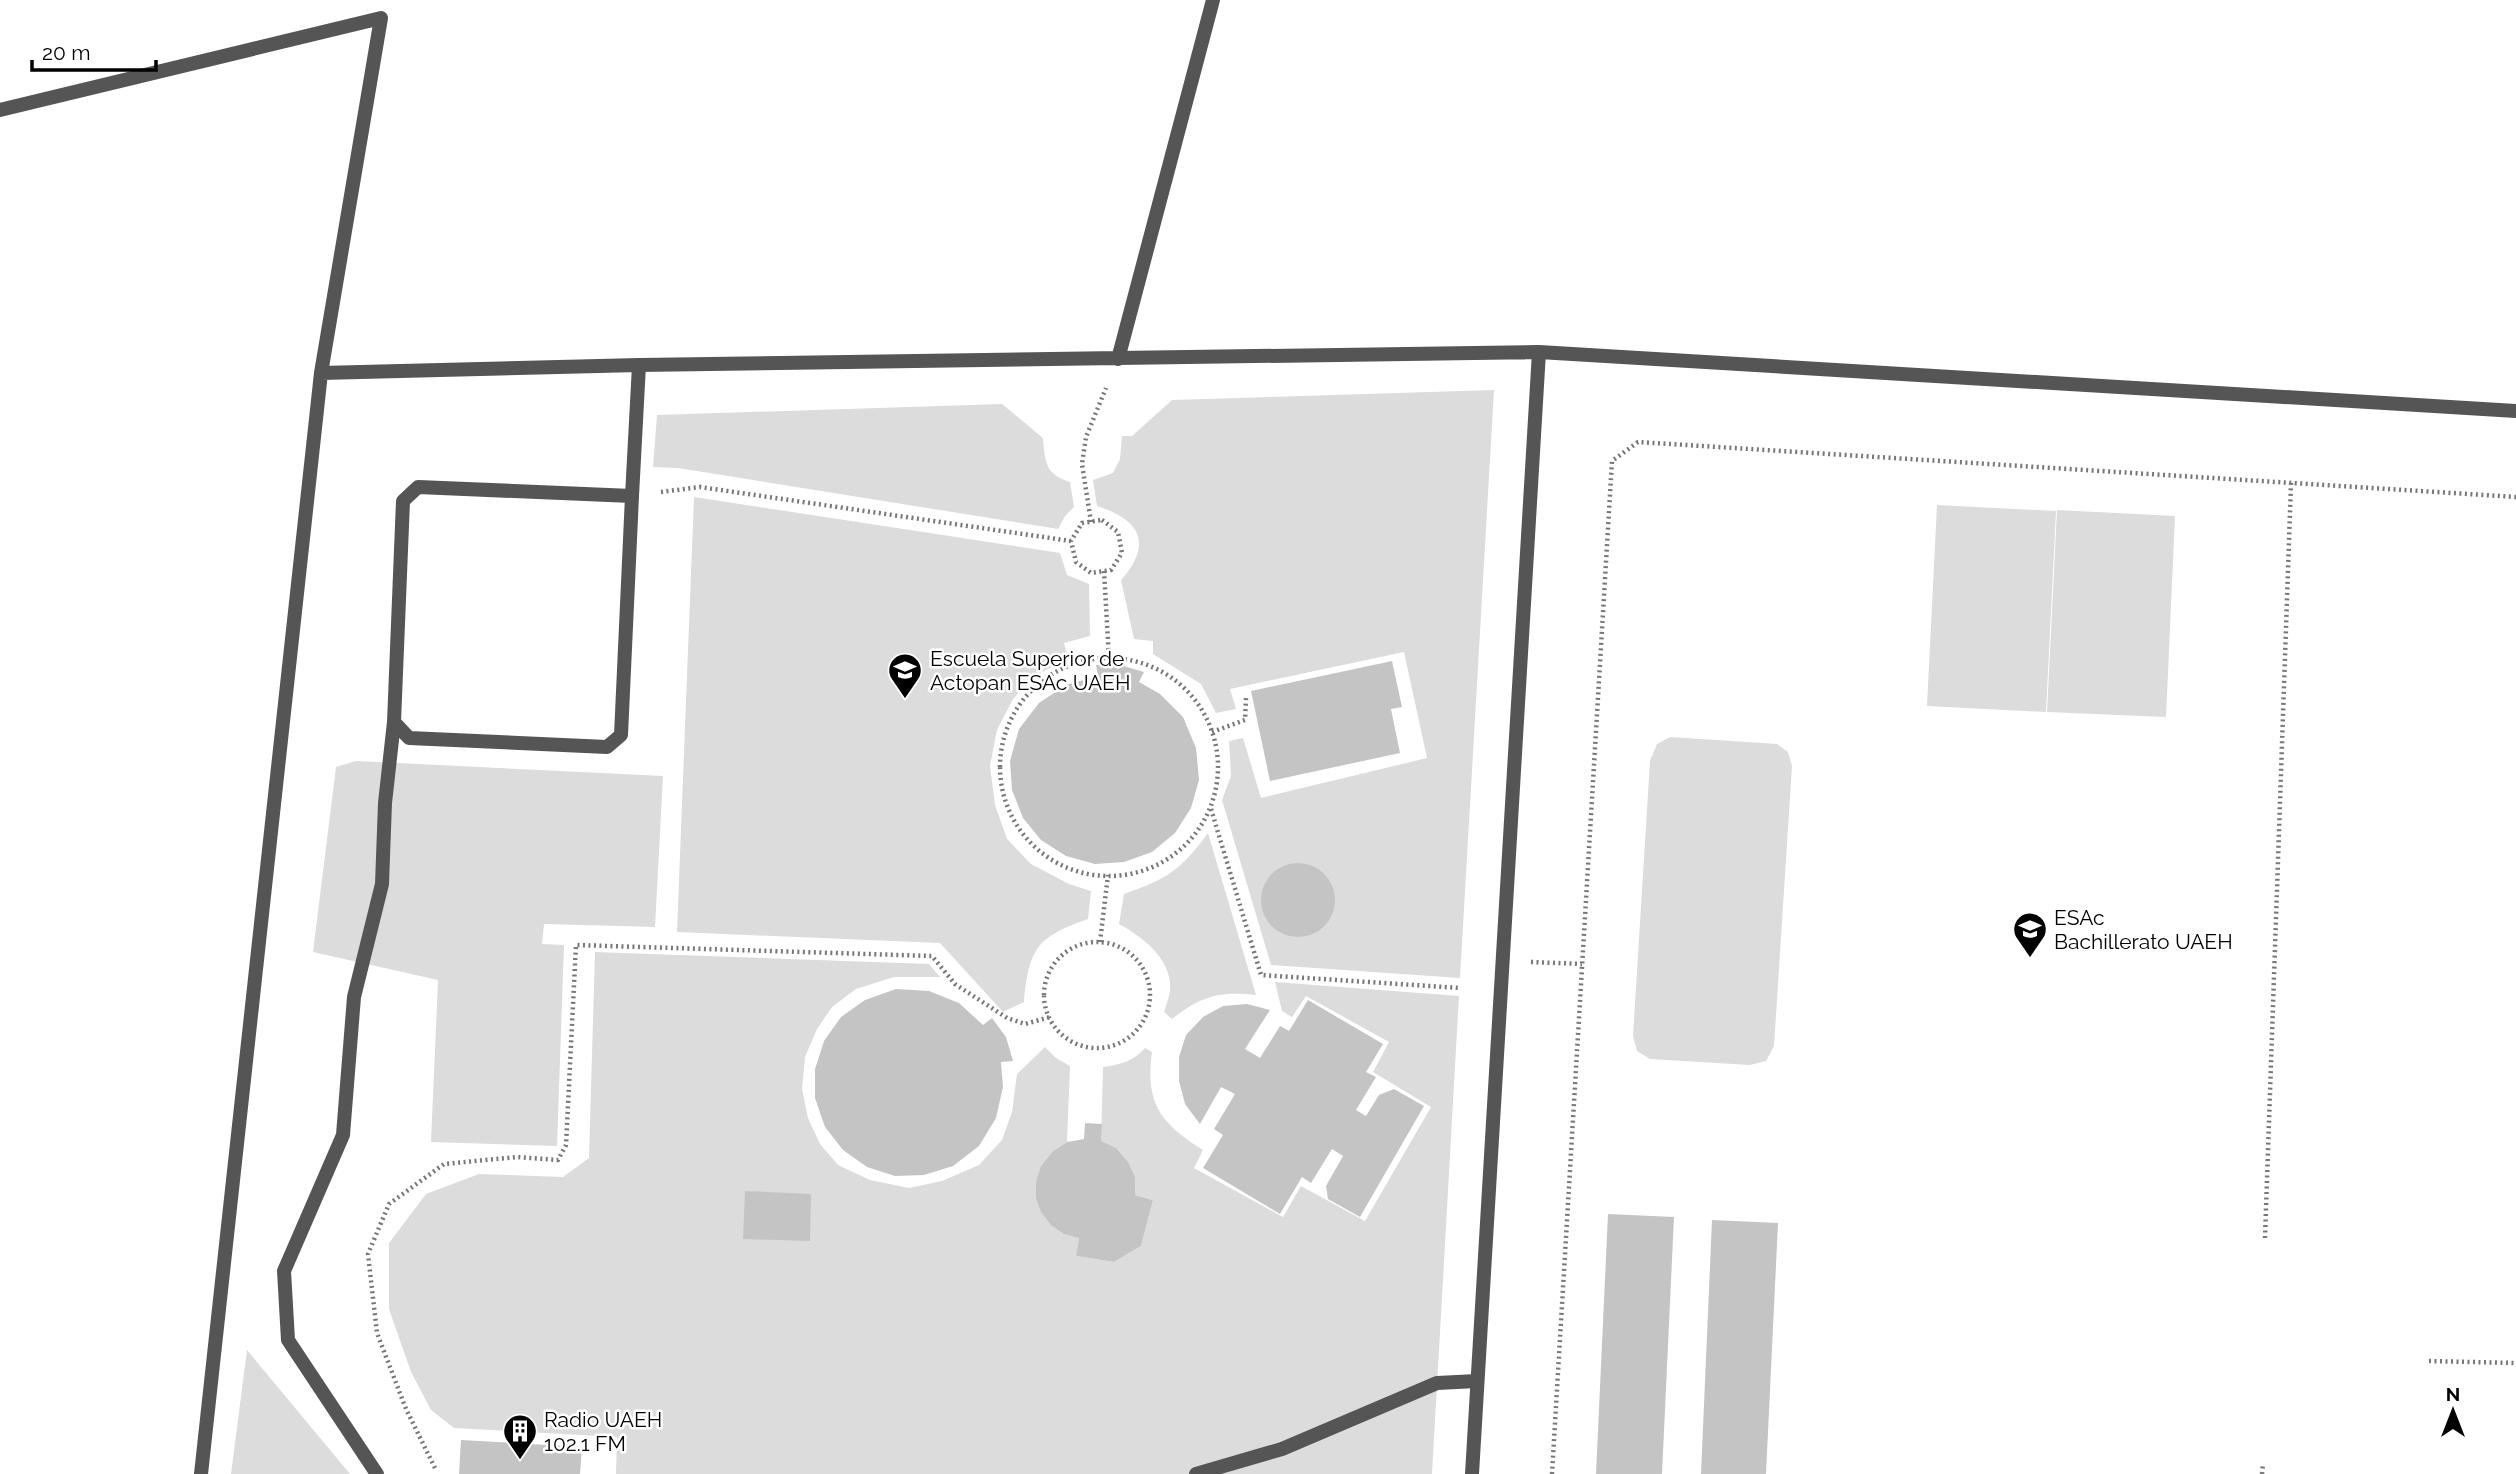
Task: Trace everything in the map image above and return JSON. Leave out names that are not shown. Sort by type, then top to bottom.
[{"type":"street","points":[[1118,359],[1213,0]]},
{"type":"street","points":[[0,110],[382,18],[321,373],[201,1474]]},
{"type":"street","points":[[1472,1474],[1539,352]]},
{"type":"street","points":[[321,373],[639,365],[1539,352],[2516,411]]},
{"type":"street","points":[[394,722],[409,738],[607,747],[621,735],[639,365]]},
{"type":"street","points":[[377,1474],[288,1340],[284,1271],[343,1135],[354,997],[382,884],[385,803],[394,722],[403,500],[418,487],[632,496]]},
{"type":"street","points":[[1196,1474],[1282,1449],[1437,1382],[1477,1381]]},
{"type":"path","points":[[1091,522],[1082,464],[1086,437],[1118,359]]},
{"type":"path","points":[[1552,1474],[1612,461],[1638,442],[2516,497]]},
{"type":"path","points":[[2265,1238],[2291,483]]},
{"type":"path","points":[[632,496],[700,487],[1071,541]]},
{"type":"path","points":[[1102,520],[1118,532],[1122,553],[1111,570],[1091,573],[1076,562],[1071,541],[1082,523],[1102,520]]},
{"type":"path","points":[[1104,571],[1109,658]]},
{"type":"path","points":[[1109,658],[1144,663],[1175,680],[1199,705],[1215,737],[1219,772],[1211,808],[1192,840],[1163,863],[1127,875],[1090,875],[1054,863],[1025,840],[1006,808],[998,772],[1003,737],[1017,705],[1042,680],[1074,663],[1109,658]]},
{"type":"path","points":[[1212,732],[1245,720],[1246,698]]},
{"type":"path","points":[[1211,808],[1261,975],[1460,988]]},
{"type":"path","points":[[1100,942],[1108,875]]},
{"type":"path","points":[[1100,942],[1116,945],[1142,967],[1149,982],[1150,999],[1146,1017],[1135,1032],[1120,1042],[1103,1047],[1084,1046],[1067,1039],[1054,1026],[1046,1010],[1044,992],[1047,975],[1056,961],[1068,950],[1083,943],[1100,942]]},
{"type":"path","points":[[435,1468],[406,1409],[377,1333],[368,1254],[388,1204],[444,1164],[517,1157],[558,1160],[566,1145],[576,945],[932,956],[955,984],[1007,1018],[1025,1024],[1050,1017]]},
{"type":"path","points":[[1503,960],[1582,964]]},
{"type":"path","points":[[2429,1361],[2516,1363]]},
{"type":"path","points":[[2262,1474],[2263,1463]]},
{"type":"shaded area","points":[[1494,390],[1460,978],[1271,965],[1222,800],[1231,776],[1229,741],[1243,738],[1261,798],[1427,758],[1404,652],[1230,689],[1236,709],[1216,713],[1201,684],[1153,654],[1153,641],[1134,639],[1121,580],[1137,555],[1138,535],[1124,518],[1097,506],[1093,480],[1113,473],[1120,459],[1122,436],[1132,436],[1172,400]]},
{"type":"shaded area","points":[[1002,404],[1043,438],[1051,471],[1070,482],[1074,507],[1058,529],[678,468],[653,467],[657,415]]},
{"type":"shaded area","points":[[694,497],[1060,553],[1067,575],[1089,584],[1090,636],[1064,643],[1068,658],[1035,676],[1013,699],[997,730],[990,766],[995,805],[1007,839],[1031,864],[1069,884],[1091,891],[1088,919],[1057,932],[1039,947],[1029,969],[1024,1002],[1003,1012],[940,943],[677,932]]},
{"type":"shaded area","points":[[1937,505],[2056,511],[2046,712],[1927,706]]},
{"type":"shaded area","points":[[2057,510],[2175,516],[2166,717],[2047,712]]},
{"type":"shaded area","points":[[1670,737],[1777,744],[1788,752],[1792,766],[1774,1046],[1766,1061],[1750,1065],[1650,1059],[1637,1051],[1633,1036],[1650,761],[1657,744]]},
{"type":"shaded area","points":[[356,761],[663,776],[655,927],[544,924],[542,944],[564,945],[557,1146],[431,1142],[438,980],[313,952],[336,767]]},
{"type":"shaded area","points":[[1208,833],[1256,995],[1211,997],[1192,1005],[1172,1019],[1164,1012],[1170,980],[1162,960],[1138,936],[1119,924],[1124,894],[1172,872],[1190,856]]},
{"type":"shaded area","points":[[595,952],[929,964],[940,977],[894,977],[856,989],[832,1007],[817,1029],[805,1057],[802,1089],[808,1118],[820,1144],[838,1165],[870,1180],[909,1188],[942,1181],[979,1165],[1002,1140],[1012,1112],[1017,1074],[1045,1047],[1056,1058],[1070,1066],[1067,1142],[1052,1152],[1041,1166],[1079,1238],[1076,1256],[1114,1262],[1141,1246],[1153,1200],[1135,1195],[1133,1176],[1127,1162],[1117,1151],[1101,1141],[1103,1067],[1126,1062],[1145,1048],[1152,1052],[1151,1085],[1159,1110],[1166,1121],[1203,1150],[1194,1168],[1283,1217],[1301,1186],[1365,1221],[1431,1107],[1373,1072],[1389,1042],[1306,996],[1292,1017],[1282,1011],[1275,982],[1459,996],[1432,1474],[616,1474],[617,1437],[454,1428],[431,1410],[411,1372],[389,1309],[389,1243],[426,1194],[479,1174],[563,1177],[589,1158]]},
{"type":"shaded area","points":[[247,1350],[350,1474],[231,1474]]},
{"type":"building","points":[[1392,661],[1402,707],[1391,709],[1400,753],[1270,781],[1251,691]]},
{"type":"building","points":[[1096,665],[1120,665],[1144,672],[1139,682],[1160,694],[1183,717],[1196,748],[1199,780],[1191,808],[1175,833],[1152,852],[1124,862],[1095,864],[1066,856],[1041,840],[1023,818],[1012,790],[1010,761],[1019,729],[1039,703],[1066,685],[1098,676]]},
{"type":"building","points":[[1291,863],[1305,863],[1319,869],[1329,879],[1335,900],[1329,921],[1319,931],[1305,937],[1291,937],[1277,931],[1267,921],[1261,907],[1261,893],[1267,879],[1277,869]]},
{"type":"building","points":[[896,989],[929,991],[959,1003],[983,1025],[992,1018],[1006,1037],[1013,1061],[1001,1062],[1003,1087],[996,1118],[979,1146],[953,1166],[924,1175],[895,1176],[867,1167],[843,1150],[825,1127],[815,1098],[815,1069],[824,1041],[841,1017],[865,1000]]},
{"type":"building","points":[[1308,1000],[1383,1044],[1366,1072],[1376,1077],[1356,1110],[1366,1116],[1379,1095],[1394,1089],[1424,1106],[1360,1217],[1328,1199],[1326,1186],[1343,1156],[1332,1149],[1311,1183],[1302,1177],[1280,1214],[1203,1168],[1223,1135],[1214,1129],[1235,1094],[1221,1087],[1200,1124],[1185,1104],[1179,1081],[1179,1057],[1186,1035],[1203,1017],[1223,1006],[1247,1004],[1270,1010],[1245,1049],[1260,1058],[1280,1026],[1289,1031]]},
{"type":"building","points":[[1085,1123],[1102,1124],[1101,1141],[1116,1148],[1128,1162],[1135,1177],[1135,1195],[1153,1200],[1141,1246],[1114,1262],[1076,1256],[1079,1238],[1064,1234],[1051,1225],[1041,1212],[1036,1198],[1036,1182],[1041,1166],[1052,1152],[1067,1142],[1084,1139]]},
{"type":"building","points":[[745,1191],[811,1194],[810,1241],[743,1239]]},
{"type":"building","points":[[1608,1214],[1674,1217],[1662,1474],[1596,1474]]},
{"type":"building","points":[[1712,1220],[1778,1223],[1766,1474],[1701,1474]]},
{"type":"building","name":"Radio UAEH 102.1 FM","points":[[461,1440],[582,1447],[580,1474],[459,1474]]},
{"type":"place","name":"Escuela Superior de Actopan ESAc UAEH","points":[[905,700]]},
{"type":"place","name":"ESAc Bachillerato UAEH","points":[[2030,959]]},
{"type":"place","name":"Radio UAEH 102.1 FM","points":[[520,1461]]}]
